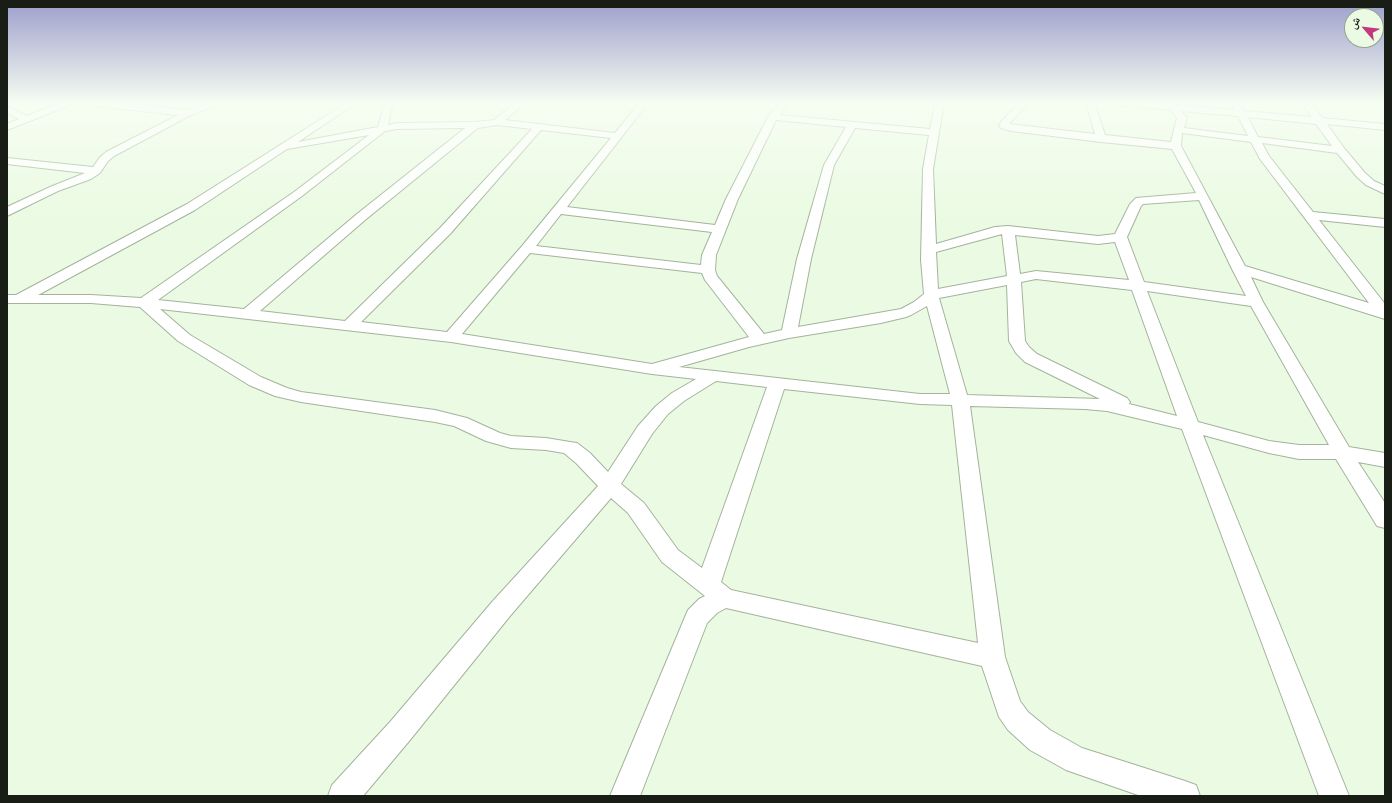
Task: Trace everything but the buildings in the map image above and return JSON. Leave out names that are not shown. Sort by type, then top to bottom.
[{"type":"street","points":[[7,212],[54,190],[87,177],[96,171],[104,159],[110,154],[138,139]]},
{"type":"street","points":[[13,299],[192,207],[295,139]]},
{"type":"street","points":[[280,149],[329,139]]},
{"type":"street","points":[[144,303],[298,194],[368,139]]},
{"type":"street","points":[[248,315],[361,216],[457,139]]},
{"type":"street","points":[[348,326],[445,231],[528,139]]},
{"type":"street","points":[[451,337],[527,249],[613,139]]},
{"type":"street","points":[[760,340],[710,277],[708,270],[709,255],[732,199],[762,139]]},
{"type":"street","points":[[789,333],[804,259],[829,165],[843,139]]},
{"type":"street","points":[[933,139],[928,169],[928,260],[931,295],[960,400],[992,657],[1009,708],[1018,722],[1040,740],[1076,760],[1185,796]]},
{"type":"street","points":[[1178,139],[1203,196],[1256,302],[1342,452],[1385,520]]},
{"type":"street","points":[[1254,139],[1264,157],[1384,313]]},
{"type":"street","points":[[1258,139],[1340,150]]},
{"type":"street","points":[[1333,139],[1361,176],[1385,191]]},
{"type":"street","points":[[7,161],[96,171]]},
{"type":"street","points":[[1203,196],[1140,201],[1136,204],[1120,237],[1140,286],[1190,426],[1334,796]]},
{"type":"street","points":[[557,210],[720,229]]},
{"type":"street","points":[[1309,215],[1385,223]]},
{"type":"street","points":[[929,250],[995,231],[1008,230],[1098,240],[1120,237]]},
{"type":"street","points":[[1008,230],[1014,279],[1017,341],[1022,350],[1031,358],[1140,412]]},
{"type":"street","points":[[527,249],[708,270]]},
{"type":"street","points":[[1239,269],[1384,313]]},
{"type":"street","points":[[652,369],[789,333],[881,318],[900,313],[919,305],[931,295],[1036,275],[1140,286],[1256,302]]},
{"type":"street","points":[[13,299],[91,299],[144,303],[451,337],[652,369],[920,399],[1085,403],[1140,412],[1269,447],[1299,452],[1342,452],[1385,460]]},
{"type":"street","points":[[144,303],[184,338],[255,381],[281,392],[301,397],[435,416],[460,422],[493,437],[511,442],[546,444],[570,448],[583,458],[610,486],[636,508],[670,556],[716,592],[992,657]]},
{"type":"street","points":[[343,796],[400,731],[501,609],[610,486],[645,430],[662,410],[678,397],[712,376]]},
{"type":"street","points":[[625,796],[696,617],[708,606],[716,592],[777,383]]}]
